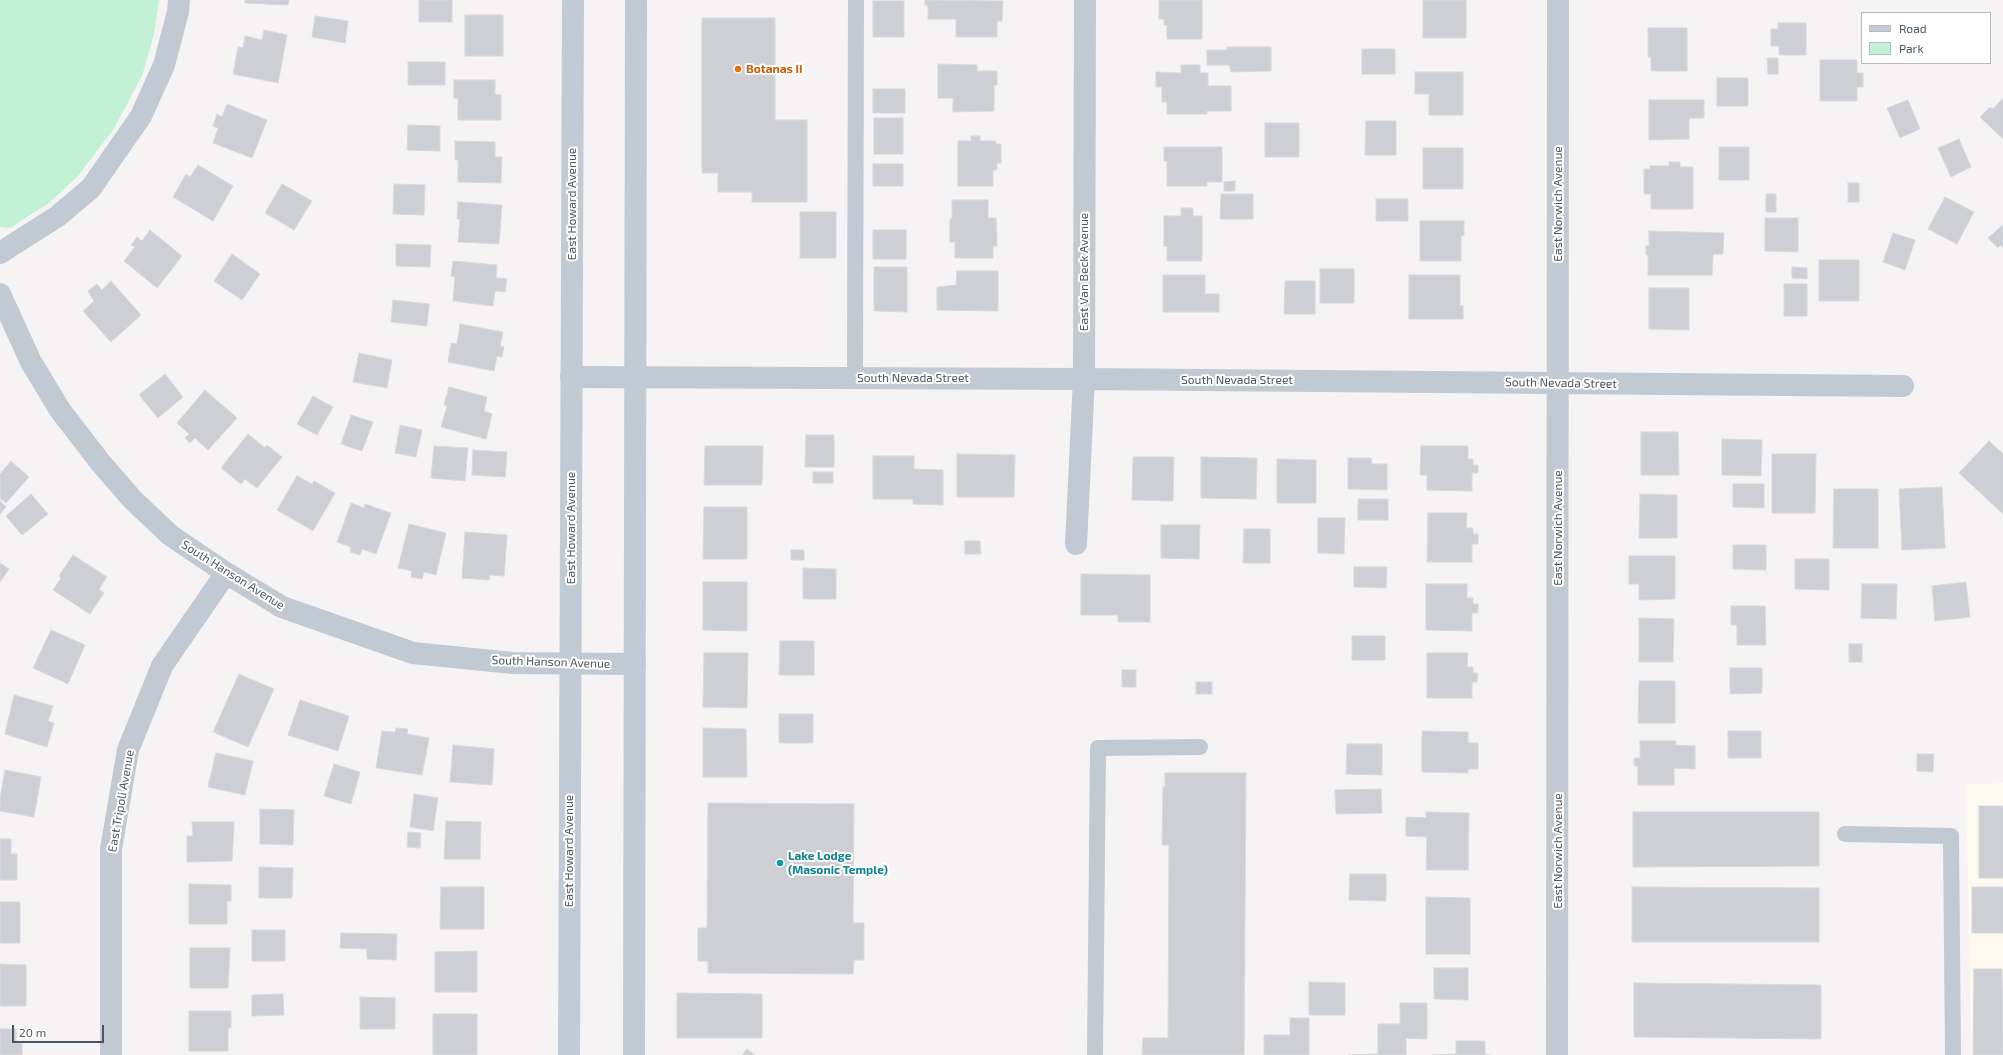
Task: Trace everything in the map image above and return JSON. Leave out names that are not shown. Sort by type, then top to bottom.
[{"type":"main road","name":"East Howard Avenue","points":[[568,1055],[573,0]]},
{"type":"main road","points":[[634,1055],[636,0]]},
{"type":"street","points":[[0,253],[58,216],[91,188],[141,116],[164,65],[178,12],[179,0]]},
{"type":"street","name":"East Van Beck Avenue","points":[[1076,544],[1084,379],[1085,0]]},
{"type":"street","name":"East Norwich Avenue","points":[[1557,1055],[1558,0]]},
{"type":"street","name":"South Hanson Avenue","points":[[0,294],[31,362],[60,410],[100,462],[132,500],[170,534],[226,573],[282,607],[413,653],[513,663],[635,664]]},
{"type":"street","name":"South Nevada Street","points":[[571,377],[636,376],[1084,379],[1903,386]]},
{"type":"street","name":"East Tripoli Avenue","points":[[111,1055],[111,849],[128,750],[162,666],[226,573]]},
{"type":"lane","points":[[855,378],[856,0]]},
{"type":"lane","points":[[1096,1055],[1098,748],[1200,747]]},
{"type":"lane","points":[[1845,834],[1951,836],[1953,1055]]},
{"type":"shaded area","points":[[2003,783],[2003,1055],[1971,1055],[1966,784]]},
{"type":"green space","points":[[0,0],[159,0],[154,34],[142,76],[113,130],[78,176],[49,203],[10,228],[0,227]]},
{"type":"building","points":[[245,0],[289,0],[288,5],[245,3]]},
{"type":"building","points":[[419,0],[452,0],[452,22],[419,22]]},
{"type":"building","points":[[925,0],[1003,1],[1002,21],[997,21],[997,37],[956,37],[956,19],[928,19],[928,5],[925,5]]},
{"type":"building","points":[[1159,0],[1202,0],[1202,39],[1167,39],[1167,25],[1164,25],[1164,19],[1159,19]]},
{"type":"building","points":[[1423,0],[1466,0],[1466,38],[1423,38]]},
{"type":"building","points":[[873,1],[904,1],[904,37],[873,37]]},
{"type":"building","points":[[465,15],[503,15],[503,56],[465,56]]},
{"type":"building","points":[[315,16],[348,21],[345,43],[312,37]]},
{"type":"building","name":"Botanas II","points":[[702,18],[775,18],[775,120],[807,120],[807,202],[752,202],[752,192],[718,192],[718,173],[702,173]]},
{"type":"building","points":[[1778,23],[1806,23],[1806,55],[1779,55],[1779,46],[1771,46],[1771,29],[1778,29]]},
{"type":"building","points":[[1648,28],[1687,28],[1687,71],[1651,71],[1651,57],[1648,57]]},
{"type":"building","points":[[264,30],[287,35],[278,83],[233,74],[238,47],[243,48],[245,36],[262,40]]},
{"type":"building","points":[[1227,47],[1271,47],[1271,71],[1231,72],[1229,65],[1207,65],[1207,50],[1227,50]]},
{"type":"building","points":[[1362,49],[1395,49],[1395,74],[1362,74]]},
{"type":"building","points":[[1767,58],[1778,58],[1778,74],[1768,74]]},
{"type":"building","points":[[1820,60],[1857,60],[1857,73],[1863,73],[1863,87],[1857,87],[1857,101],[1820,101]]},
{"type":"building","points":[[408,62],[445,62],[445,85],[408,85]]},
{"type":"building","points":[[938,64],[977,65],[977,71],[997,71],[997,85],[994,85],[994,111],[953,112],[953,98],[938,98]]},
{"type":"building","points":[[1181,65],[1200,65],[1200,73],[1208,73],[1208,86],[1231,86],[1231,111],[1207,111],[1207,114],[1167,114],[1167,102],[1162,102],[1162,87],[1156,87],[1156,72],[1181,73]]},
{"type":"building","points":[[1415,72],[1463,72],[1463,115],[1429,115],[1429,94],[1415,94]]},
{"type":"building","points":[[1717,78],[1748,78],[1748,106],[1717,106]]},
{"type":"building","points":[[454,80],[495,80],[495,94],[501,95],[501,120],[458,120],[458,98],[454,98]]},
{"type":"building","points":[[873,89],[905,89],[905,113],[873,113]]},
{"type":"building","points":[[2003,98],[2003,139],[1980,117],[1990,107],[1993,109]]},
{"type":"building","points":[[1649,100],[1704,100],[1704,118],[1689,118],[1689,139],[1649,140]]},
{"type":"building","points":[[1908,100],[1920,129],[1900,138],[1887,108]]},
{"type":"building","points":[[227,104],[267,120],[252,158],[213,143],[218,128],[213,126],[217,114],[222,117]]},
{"type":"building","points":[[874,118],[903,118],[903,154],[874,154]]},
{"type":"building","points":[[1366,121],[1396,121],[1396,155],[1365,155]]},
{"type":"building","points":[[1265,123],[1299,123],[1299,157],[1265,157]]},
{"type":"building","points":[[408,125],[440,126],[440,151],[407,150]]},
{"type":"building","points":[[971,136],[980,136],[980,141],[996,141],[996,144],[1001,144],[1001,163],[997,163],[997,170],[993,170],[993,186],[958,186],[958,141],[971,141]]},
{"type":"building","points":[[1959,139],[1971,167],[1951,177],[1938,148]]},
{"type":"building","points":[[455,141],[495,142],[495,157],[502,157],[501,183],[458,182],[458,160],[455,160]]},
{"type":"building","points":[[1164,147],[1222,147],[1222,182],[1207,182],[1207,186],[1167,186],[1167,161],[1164,161]]},
{"type":"building","points":[[1719,147],[1749,147],[1749,180],[1719,180]]},
{"type":"building","points":[[1423,148],[1463,148],[1463,189],[1423,189]]},
{"type":"building","points":[[1669,162],[1680,162],[1680,167],[1693,167],[1693,209],[1651,209],[1651,194],[1644,194],[1644,169],[1650,169],[1650,166],[1669,166]]},
{"type":"building","points":[[873,164],[903,164],[903,186],[873,186]]},
{"type":"building","points":[[198,165],[233,186],[213,221],[173,197],[186,174],[190,177]]},
{"type":"building","points":[[1235,181],[1235,191],[1224,191],[1224,182]]},
{"type":"building","points":[[1848,183],[1859,183],[1859,202],[1848,202]]},
{"type":"building","points":[[282,184],[312,201],[294,230],[265,213]]},
{"type":"building","points":[[394,184],[425,185],[424,215],[393,214]]},
{"type":"building","points":[[1221,194],[1253,194],[1253,219],[1220,219]]},
{"type":"building","points":[[1766,194],[1776,194],[1776,212],[1766,212]]},
{"type":"building","points":[[1945,197],[1974,212],[1957,244],[1928,229]]},
{"type":"building","points":[[1376,199],[1408,199],[1408,221],[1376,221]]},
{"type":"building","points":[[952,200],[988,200],[988,218],[996,218],[997,246],[993,246],[993,258],[955,258],[955,242],[950,242]]},
{"type":"building","points":[[458,202],[502,205],[499,244],[458,242],[460,219],[457,219]]},
{"type":"building","points":[[1181,208],[1193,208],[1193,216],[1202,216],[1202,261],[1167,261],[1167,246],[1164,247],[1164,216],[1181,216]]},
{"type":"building","points":[[800,212],[836,212],[836,258],[800,258]]},
{"type":"building","points":[[1765,218],[1798,218],[1798,252],[1765,251]]},
{"type":"building","points":[[1420,221],[1464,221],[1464,235],[1461,236],[1461,261],[1420,261]]},
{"type":"building","points":[[2003,225],[2003,248],[2001,245],[1998,248],[1988,238]]},
{"type":"building","points":[[150,230],[182,256],[157,288],[124,261],[135,247],[131,245],[137,237],[142,241]]},
{"type":"building","points":[[873,230],[906,230],[906,259],[873,259]]},
{"type":"building","points":[[1649,231],[1724,233],[1723,254],[1713,254],[1712,275],[1648,275],[1648,255],[1646,255],[1646,246],[1649,246]]},
{"type":"building","points":[[1893,233],[1915,240],[1905,270],[1883,262]]},
{"type":"building","points":[[396,244],[431,245],[430,267],[396,266]]},
{"type":"building","points":[[232,254],[260,274],[242,300],[214,281]]},
{"type":"building","points":[[1819,260],[1859,260],[1859,301],[1819,301]]},
{"type":"building","points":[[453,261],[497,265],[496,278],[507,279],[505,292],[495,291],[493,306],[453,301],[455,277],[451,276]]},
{"type":"building","points":[[874,267],[907,267],[907,312],[874,311]]},
{"type":"building","points":[[1792,267],[1807,268],[1807,279],[1792,278]]},
{"type":"building","points":[[1320,269],[1354,269],[1354,303],[1320,303]]},
{"type":"building","points":[[957,271],[998,271],[998,311],[937,310],[937,287],[956,285]]},
{"type":"building","points":[[1163,275],[1205,275],[1205,294],[1219,294],[1219,312],[1163,312]]},
{"type":"building","points":[[1409,275],[1460,275],[1460,306],[1463,305],[1463,319],[1409,319]]},
{"type":"building","points":[[111,281],[141,315],[111,342],[83,311],[94,301],[88,291],[97,284],[102,290]]},
{"type":"building","points":[[1285,281],[1315,281],[1315,314],[1284,314]]},
{"type":"building","points":[[1784,284],[1807,284],[1807,316],[1784,316]]},
{"type":"building","points":[[1649,288],[1689,288],[1689,330],[1649,329]]},
{"type":"building","points":[[393,300],[429,304],[427,326],[391,322]]},
{"type":"building","points":[[460,324],[503,332],[500,346],[504,347],[502,357],[497,356],[494,371],[448,362],[451,343],[457,344]]},
{"type":"building","points":[[359,353],[392,360],[387,388],[353,382]]},
{"type":"building","points":[[165,374],[183,397],[158,418],[139,395]]},
{"type":"building","points":[[449,387],[487,397],[484,411],[492,414],[486,439],[441,427],[447,406],[444,405]]},
{"type":"building","points":[[205,390],[237,418],[208,450],[195,438],[190,443],[185,438],[189,434],[177,423]]},
{"type":"building","points":[[313,396],[333,407],[317,435],[297,424]]},
{"type":"building","points":[[351,415],[373,422],[362,451],[341,444]]},
{"type":"building","points":[[400,425],[422,430],[416,457],[395,453]]},
{"type":"building","points":[[1641,432],[1678,432],[1679,475],[1641,475]]},
{"type":"building","points":[[248,434],[265,448],[267,445],[282,457],[257,488],[245,479],[241,484],[221,468]]},
{"type":"building","points":[[806,435],[834,435],[834,467],[805,467]]},
{"type":"building","points":[[1722,439],[1762,440],[1761,476],[1722,475]]},
{"type":"building","points":[[1989,441],[2003,454],[2003,514],[1959,473]]},
{"type":"building","points":[[434,446],[468,448],[465,481],[431,478]]},
{"type":"building","points":[[705,446],[763,446],[762,485],[704,485]]},
{"type":"building","points":[[1421,446],[1468,446],[1468,459],[1473,459],[1473,465],[1478,465],[1478,473],[1472,473],[1472,491],[1427,490],[1427,475],[1420,475]]},
{"type":"building","points":[[473,450],[507,452],[505,477],[472,475]]},
{"type":"building","points":[[957,454],[1015,455],[1014,497],[957,497]]},
{"type":"building","points":[[1772,454],[1816,454],[1815,513],[1772,513]]},
{"type":"building","points":[[873,456],[914,456],[914,469],[943,470],[943,505],[913,504],[913,499],[873,499]]},
{"type":"building","points":[[1133,457],[1174,457],[1173,501],[1132,500]]},
{"type":"building","points":[[1201,457],[1257,458],[1256,499],[1201,498]]},
{"type":"building","points":[[1348,458],[1371,458],[1372,464],[1387,464],[1387,490],[1348,489]]},
{"type":"building","points":[[1277,459],[1316,460],[1316,503],[1277,503]]},
{"type":"building","points":[[11,461],[29,477],[6,503],[0,498],[0,474]]},
{"type":"building","points":[[813,472],[833,472],[833,483],[813,483]]},
{"type":"building","points":[[297,476],[312,484],[314,481],[335,493],[313,531],[277,510]]},
{"type":"building","points":[[1733,484],[1764,484],[1764,508],[1733,507]]},
{"type":"building","points":[[1942,487],[1945,548],[1902,550],[1899,489]]},
{"type":"building","points":[[1834,489],[1878,489],[1878,548],[1833,548]]},
{"type":"building","points":[[31,494],[48,514],[22,535],[6,516]]},
{"type":"building","points":[[1640,494],[1677,495],[1677,538],[1639,538]]},
{"type":"building","points":[[1358,499],[1388,499],[1388,520],[1358,520]]},
{"type":"building","points":[[0,501],[6,507],[0,514]]},
{"type":"building","points":[[351,503],[364,508],[365,504],[391,513],[376,554],[362,549],[360,555],[350,552],[351,547],[337,542]]},
{"type":"building","points":[[704,507],[747,507],[747,559],[703,559]]},
{"type":"building","points":[[1428,513],[1467,513],[1466,528],[1473,528],[1473,534],[1478,534],[1478,544],[1472,544],[1472,562],[1427,562]]},
{"type":"building","points":[[1318,518],[1345,518],[1344,554],[1318,553]]},
{"type":"building","points":[[409,524],[446,533],[436,575],[424,572],[422,579],[411,577],[412,571],[398,568]]},
{"type":"building","points":[[1161,525],[1200,525],[1199,559],[1161,558]]},
{"type":"building","points":[[1244,529],[1270,529],[1270,563],[1243,563]]},
{"type":"building","points":[[465,532],[507,535],[504,576],[490,575],[489,580],[462,578]]},
{"type":"building","points":[[965,541],[980,541],[981,554],[965,554]]},
{"type":"building","points":[[1733,545],[1766,545],[1766,570],[1733,569]]},
{"type":"building","points":[[791,550],[804,550],[804,560],[791,560]]},
{"type":"building","points":[[73,555],[107,577],[99,589],[104,593],[90,614],[53,590],[61,578],[59,576]]},
{"type":"building","points":[[1629,556],[1675,556],[1675,599],[1639,600],[1639,584],[1629,584]]},
{"type":"building","points":[[1795,559],[1829,559],[1829,590],[1795,589]]},
{"type":"building","points":[[0,563],[9,569],[0,582]]},
{"type":"building","points":[[1354,567],[1387,567],[1386,588],[1354,587]]},
{"type":"building","points":[[803,568],[836,569],[836,599],[803,599]]},
{"type":"building","points":[[1081,574],[1150,575],[1150,622],[1118,622],[1118,615],[1081,615]]},
{"type":"building","points":[[703,582],[747,582],[747,631],[703,630]]},
{"type":"building","points":[[1966,582],[1970,617],[1935,621],[1932,586]]},
{"type":"building","points":[[1426,584],[1467,584],[1467,598],[1473,598],[1473,604],[1478,604],[1478,613],[1472,613],[1472,631],[1426,630]]},
{"type":"building","points":[[1862,584],[1897,584],[1896,619],[1861,618]]},
{"type":"building","points":[[1731,606],[1765,606],[1766,645],[1737,645],[1737,625],[1731,625]]},
{"type":"building","points":[[1639,618],[1674,619],[1673,662],[1639,662]]},
{"type":"building","points":[[51,630],[85,645],[68,684],[33,668]]},
{"type":"building","points":[[1352,636],[1385,636],[1385,660],[1352,660]]},
{"type":"building","points":[[780,641],[814,641],[814,675],[779,675]]},
{"type":"building","points":[[1849,644],[1862,644],[1862,662],[1849,662]]},
{"type":"building","points":[[704,653],[748,653],[747,708],[703,707]]},
{"type":"building","points":[[1427,653],[1468,653],[1467,667],[1473,667],[1473,673],[1478,673],[1477,682],[1472,682],[1472,698],[1427,698]]},
{"type":"building","points":[[1730,668],[1762,668],[1762,693],[1730,694]]},
{"type":"building","points":[[1122,670],[1136,670],[1136,687],[1122,687]]},
{"type":"building","points":[[239,674],[274,689],[248,747],[213,732]]},
{"type":"building","points":[[1639,681],[1675,681],[1675,723],[1638,723]]},
{"type":"building","points":[[1196,682],[1212,682],[1212,694],[1196,694]]},
{"type":"building","points":[[14,695],[53,706],[48,721],[54,723],[47,747],[5,734]]},
{"type":"building","points":[[300,700],[349,716],[338,751],[288,735]]},
{"type":"building","points":[[779,714],[813,714],[813,743],[779,743]]},
{"type":"building","points":[[396,728],[408,729],[407,734],[429,738],[422,775],[376,768],[382,731],[395,732]]},
{"type":"building","points":[[703,728],[746,729],[747,777],[703,777]]},
{"type":"building","points":[[1422,731],[1468,732],[1468,743],[1478,743],[1478,769],[1468,769],[1468,773],[1422,772]]},
{"type":"building","points":[[1728,731],[1761,731],[1761,758],[1728,758]]},
{"type":"building","points":[[1640,741],[1676,741],[1675,745],[1695,746],[1695,769],[1674,768],[1674,785],[1638,785],[1638,766],[1634,766],[1634,758],[1640,758]]},
{"type":"building","points":[[1347,744],[1382,744],[1382,775],[1346,774]]},
{"type":"building","points":[[453,745],[494,749],[492,785],[450,782]]},
{"type":"building","points":[[216,753],[253,761],[245,795],[208,787]]},
{"type":"building","points":[[1917,754],[1934,754],[1933,772],[1917,771]]},
{"type":"building","points":[[334,764],[360,772],[351,804],[324,796]]},
{"type":"building","points":[[5,770],[41,777],[34,817],[0,811],[0,799]]},
{"type":"building","points":[[1165,773],[1246,773],[1244,1055],[1142,1055],[1143,1038],[1168,1038],[1169,845],[1162,845],[1163,786],[1165,787]]},
{"type":"building","points":[[1381,789],[1382,813],[1336,814],[1335,790]]},
{"type":"building","points":[[414,794],[438,798],[433,831],[410,827]]},
{"type":"building","name":"Lake Lodge (Masonic Temple)","points":[[708,803],[854,804],[853,923],[864,923],[864,960],[854,960],[853,974],[708,973],[708,961],[698,961],[698,928],[707,928]]},
{"type":"building","points":[[1979,806],[2003,806],[2003,878],[1979,878]]},
{"type":"building","points":[[260,809],[294,810],[293,845],[260,844]]},
{"type":"building","points":[[1426,812],[1469,813],[1468,870],[1426,870],[1427,837],[1406,836],[1406,817],[1426,818]]},
{"type":"building","points":[[1633,812],[1819,812],[1819,866],[1633,867]]},
{"type":"building","points":[[446,821],[481,822],[480,859],[444,859]]},
{"type":"building","points":[[192,822],[234,822],[232,861],[187,862],[187,836],[193,836]]},
{"type":"building","points":[[408,832],[421,833],[420,848],[407,847]]},
{"type":"building","points":[[0,839],[11,839],[11,854],[17,854],[17,880],[0,880]]},
{"type":"building","points":[[259,867],[293,868],[292,898],[259,898]]},
{"type":"building","points":[[1350,874],[1386,874],[1386,901],[1349,900]]},
{"type":"building","points":[[189,884],[231,885],[231,901],[227,901],[227,924],[189,924]]},
{"type":"building","points":[[441,887],[484,887],[484,929],[440,929]]},
{"type":"building","points":[[1632,887],[1819,888],[1819,942],[1632,942]]},
{"type":"building","points":[[1972,887],[2003,887],[2003,933],[1972,933]]},
{"type":"building","points":[[1426,897],[1470,898],[1470,954],[1426,954]]},
{"type":"building","points":[[0,902],[20,902],[20,943],[0,943]]},
{"type":"building","points":[[252,930],[285,930],[285,961],[252,961]]},
{"type":"building","points":[[341,933],[397,934],[396,960],[367,959],[367,949],[340,948]]},
{"type":"building","points":[[190,948],[230,948],[228,988],[190,988]]},
{"type":"building","points":[[477,951],[477,992],[435,992],[435,952]]},
{"type":"building","points":[[0,964],[26,965],[26,1006],[0,1006]]},
{"type":"building","points":[[1434,968],[1468,968],[1468,1000],[1434,999]]},
{"type":"building","points":[[1974,969],[2002,969],[2003,1055],[1973,1055]]},
{"type":"building","points":[[1309,982],[1345,983],[1345,1015],[1309,1015]]},
{"type":"building","points":[[1634,983],[1821,985],[1821,1039],[1634,1037]]},
{"type":"building","points":[[677,993],[762,994],[762,1038],[677,1038]]},
{"type":"building","points":[[283,994],[284,1015],[252,1016],[252,995]]},
{"type":"building","points":[[360,997],[395,998],[395,1029],[360,1029]]},
{"type":"building","points":[[1400,1003],[1427,1003],[1427,1039],[1406,1038],[1406,1055],[1348,1055],[1378,1054],[1378,1024],[1400,1024]]},
{"type":"building","points":[[189,1011],[231,1011],[231,1028],[228,1028],[228,1051],[189,1051]]},
{"type":"building","points":[[433,1014],[477,1014],[477,1055],[433,1055]]},
{"type":"building","points":[[1290,1018],[1309,1018],[1309,1055],[1264,1055],[1264,1035],[1290,1035]]},
{"type":"building","points":[[0,1029],[16,1029],[16,1043],[22,1043],[22,1055],[0,1055]]},
{"type":"building","points":[[1456,1041],[1485,1041],[1485,1054],[1491,1055],[1432,1055],[1456,1054]]},
{"type":"building","points":[[747,1049],[755,1055],[742,1055]]},
{"type":"place","name":"Botanas II","points":[[738,69]]},
{"type":"place","name":"Lake Lodge (Masonic Temple)","points":[[780,863]]}]
